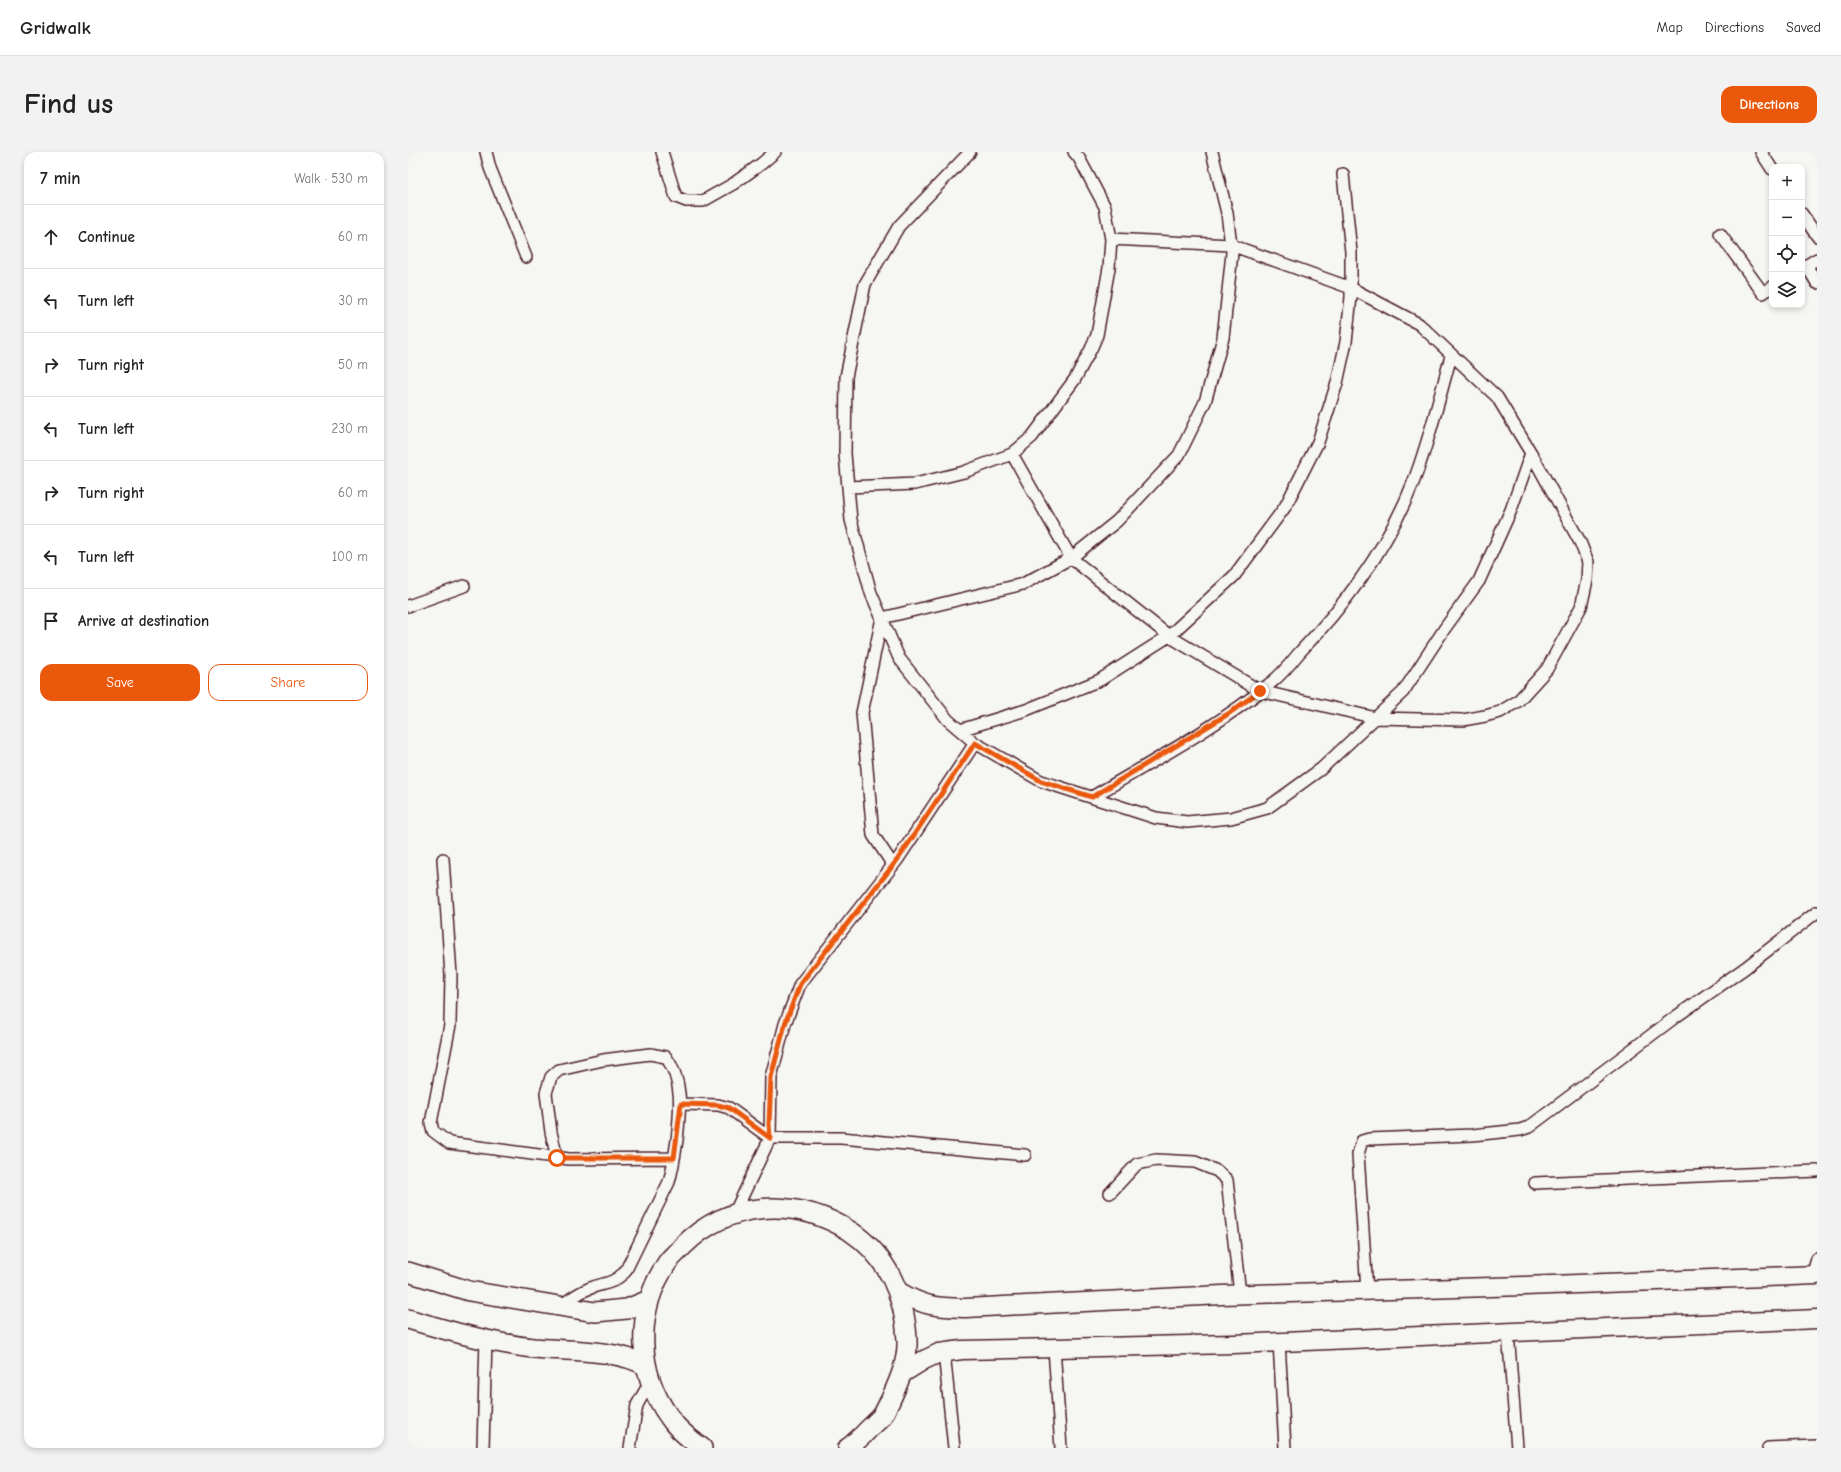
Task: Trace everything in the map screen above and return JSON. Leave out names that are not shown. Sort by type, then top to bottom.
[{"type":"highway","points":[[648,1374],[643,1333],[648,1300],[667,1263],[697,1233],[734,1214],[767,1208],[800,1210],[832,1220],[860,1238],[882,1262],[898,1291],[906,1318],[907,1346],[903,1373],[883,1415],[848,1448]]},
{"type":"highway","points":[[408,1272],[469,1291],[595,1312],[627,1309],[648,1300]]},
{"type":"highway","points":[[408,1320],[457,1333],[531,1348],[618,1356],[638,1361],[648,1374],[670,1419],[702,1448]]},
{"type":"main road","points":[[898,1291],[923,1304],[936,1307],[966,1308],[1240,1294],[1367,1291],[1815,1270]]},
{"type":"main road","points":[[903,1373],[924,1360],[944,1352],[962,1350],[1279,1342],[1817,1319]]},
{"type":"street","points":[[486,152],[490,168],[526,257]]},
{"type":"street","points":[[662,152],[676,196],[686,201],[703,200],[727,187],[761,164],[774,152]]},
{"type":"street","points":[[970,152],[899,226],[865,284],[846,377],[845,454],[851,520],[871,593],[899,658],[948,720],[975,743],[1041,781],[1156,818],[1187,822],[1238,816],[1267,808],[1296,789],[1321,769],[1404,692],[1445,628],[1479,581],[1511,510],[1531,454]]},
{"type":"street","points":[[848,487],[916,484],[964,472],[1012,454],[1032,436],[1074,379],[1097,335],[1109,268],[1111,239],[1105,207],[1079,158],[1074,152]]},
{"type":"street","points":[[882,618],[1023,584],[1071,558],[1117,521],[1179,455],[1205,402],[1223,338],[1232,253],[1227,213],[1212,152]]},
{"type":"street","points":[[1760,152],[1769,165]]},
{"type":"street","points":[[960,730],[1026,710],[1100,680],[1169,636],[1234,576],[1285,507],[1318,442],[1337,383],[1346,342],[1351,288],[1351,252],[1343,174]]},
{"type":"street","points":[[1805,218],[1817,236]]},
{"type":"street","points":[[1720,234],[1763,293],[1769,289]]},
{"type":"street","points":[[1012,454],[1071,558],[1169,636],[1260,691],[1376,718],[1463,720],[1485,716],[1500,712],[1518,701],[1547,669],[1581,607],[1587,580],[1588,562],[1580,542],[1531,454],[1497,397],[1451,356],[1419,324],[1351,288],[1231,245],[1111,239]]},
{"type":"street","points":[[1805,266],[1817,259]]},
{"type":"street","points":[[1805,268],[1817,283]]},
{"type":"street","points":[[1092,797],[1228,714],[1260,691],[1273,681],[1327,624],[1373,560],[1395,521],[1412,484],[1427,441],[1451,356]]},
{"type":"street","points":[[408,606],[464,586]]},
{"type":"street","points":[[882,618],[862,713],[873,835],[893,866]]},
{"type":"street","points":[[734,1214],[770,1138],[769,1124],[771,1077],[785,1024],[800,984],[893,866],[975,743]]},
{"type":"street","points":[[443,859],[451,975],[450,1026],[431,1123],[433,1131],[449,1143],[557,1158],[674,1158]]},
{"type":"street","points":[[1367,1291],[1358,1154],[1362,1141],[1369,1139],[1472,1135],[1520,1130],[1529,1127],[1674,1018],[1745,968],[1817,912]]},
{"type":"street","points":[[557,1158],[551,1132],[546,1093],[551,1077],[559,1070],[603,1060],[650,1054],[666,1057],[674,1067],[681,1104],[674,1158],[669,1182],[625,1272],[617,1279],[607,1284],[588,1289],[560,1306]]},
{"type":"street","points":[[681,1104],[718,1105],[729,1108],[770,1138],[841,1138],[1025,1155]]},
{"type":"street","points":[[1110,1193],[1136,1164],[1156,1160],[1195,1162],[1217,1171],[1227,1180],[1240,1294]]},
{"type":"street","points":[[1535,1183],[1817,1171]]},
{"type":"street","points":[[1508,1332],[1517,1448]]},
{"type":"street","points":[[483,1448],[486,1339]]},
{"type":"street","points":[[1279,1342],[1285,1448]]},
{"type":"street","points":[[1054,1348],[1061,1448]]},
{"type":"street","points":[[944,1352],[954,1448]]},
{"type":"street","points":[[630,1448],[637,1405],[648,1374]]},
{"type":"street","points":[[1768,1448],[1817,1446]]},
{"type":"route","points":[[557,1158],[674,1158],[681,1104],[718,1105],[729,1108],[770,1138],[769,1124],[771,1077],[785,1024],[800,984],[898,859],[975,743],[1041,781],[1092,797],[1228,714],[1260,691]]}]
